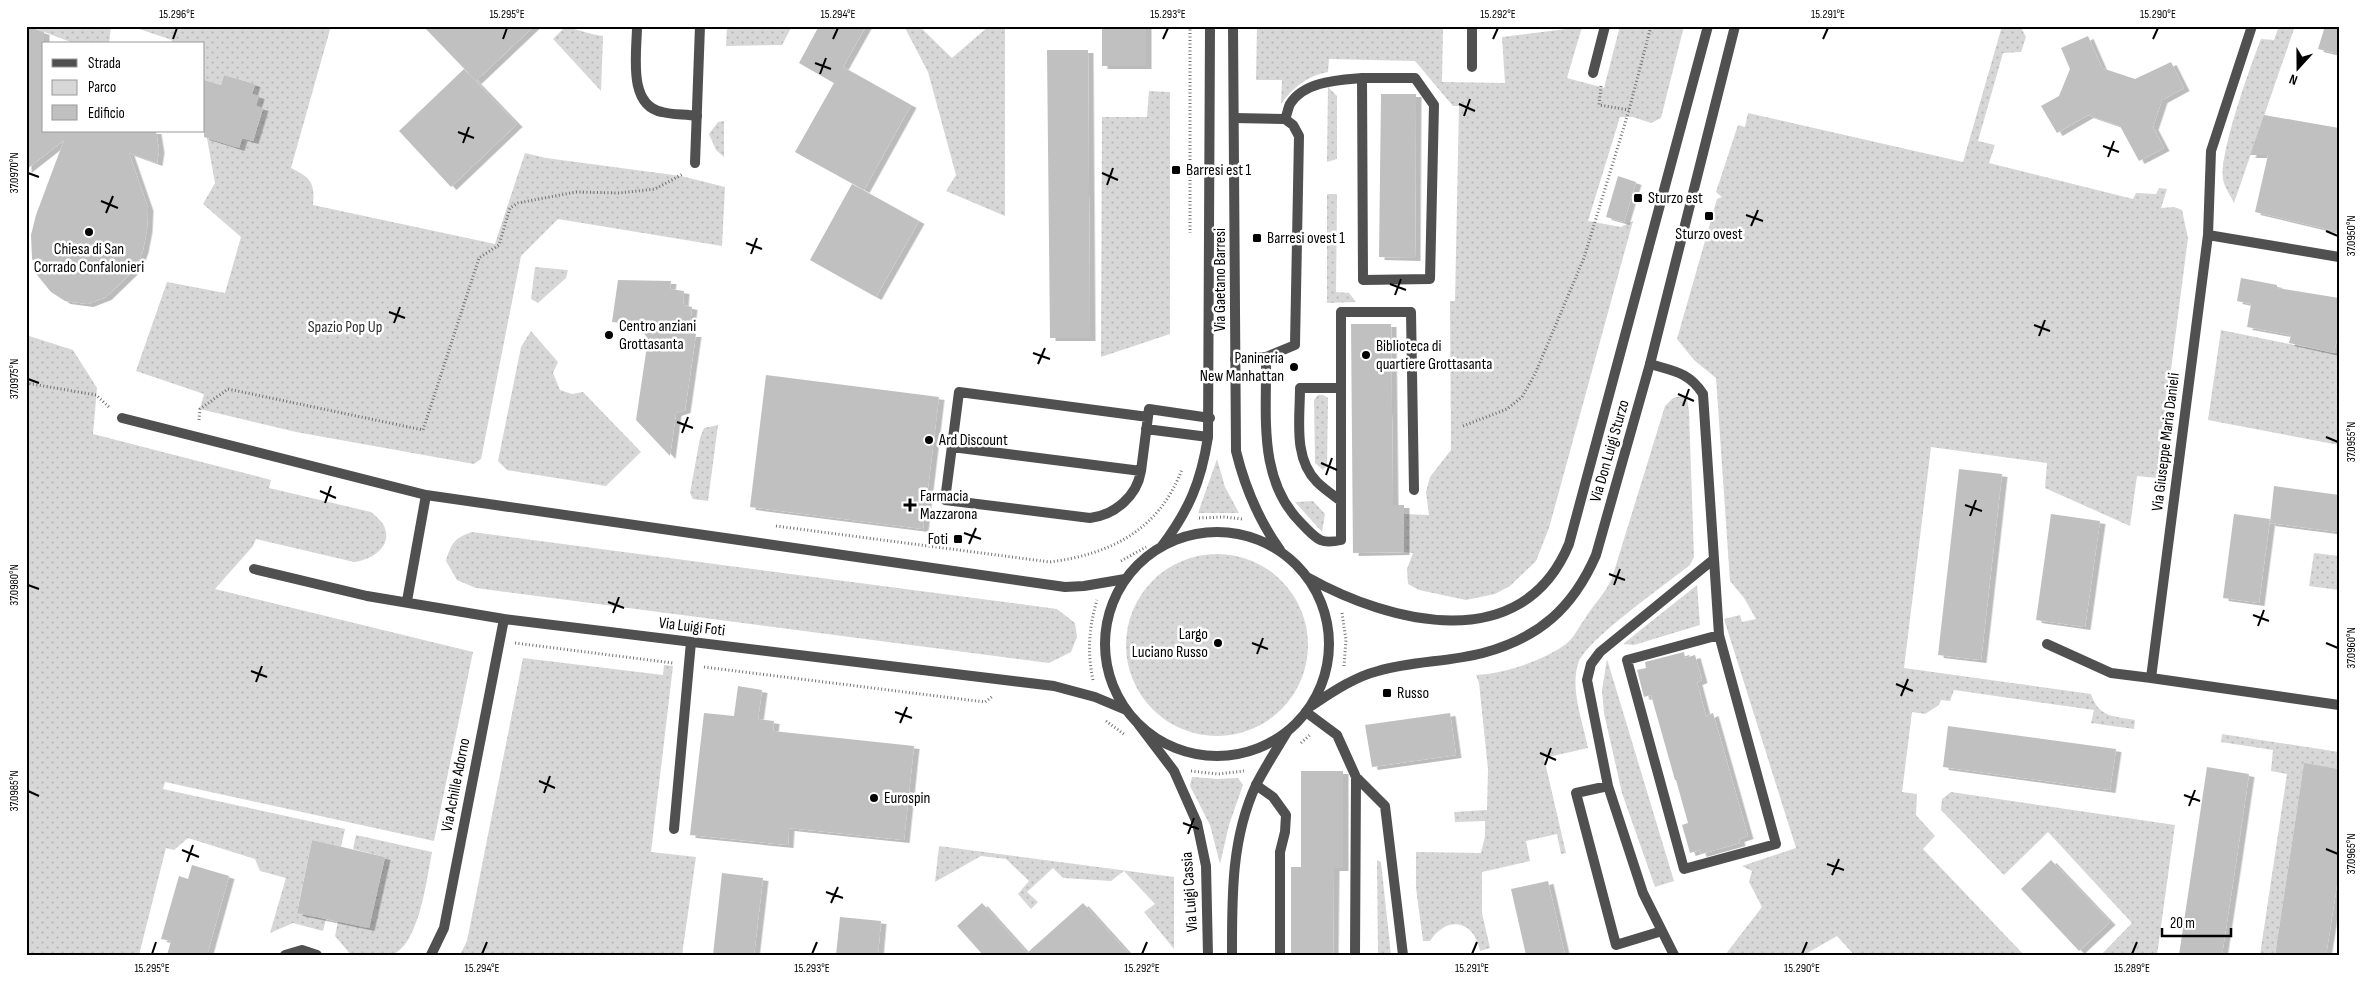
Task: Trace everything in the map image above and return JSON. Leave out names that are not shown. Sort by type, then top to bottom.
[{"type":"street","points":[[637,26],[636,82],[641,96],[648,106],[660,112],[697,116]]},
{"type":"street","points":[[695,163],[700,26]]},
{"type":"street","name":"Via Gaetano Barresi","points":[[1162,546],[1180,522],[1199,483],[1210,418],[1210,26]]},
{"type":"street","name":"Via Gaetano Barresi","points":[[1233,26],[1236,451],[1244,484],[1262,525],[1282,553]]},
{"type":"street","points":[[1472,26],[1472,67]]},
{"type":"street","points":[[1593,73],[1605,26]]},
{"type":"street","name":"Via Don Luigi Sturzo","points":[[1307,577],[1335,593],[1399,613],[1427,619],[1463,622],[1486,618],[1523,602],[1540,589],[1559,567],[1571,535],[1708,26]]},
{"type":"street","name":"Via Don Luigi Sturzo","points":[[1308,709],[1339,688],[1376,671],[1482,653],[1512,643],[1542,627],[1572,599],[1586,578],[1596,555],[1650,364],[1736,26]]},
{"type":"street","name":"Via Giuseppe Maria Danieli","points":[[2151,678],[2208,234],[2211,151],[2252,26]]},
{"type":"street","points":[[1285,119],[1290,104],[1302,92],[1328,82],[1362,78],[1415,78],[1434,105],[1430,279],[1363,280],[1362,78]]},
{"type":"street","points":[[1234,118],[1285,119],[1293,125],[1298,136],[1295,345],[1266,357],[1235,359]]},
{"type":"street","points":[[2208,234],[2339,257]]},
{"type":"street","points":[[1266,357],[1267,453],[1280,493],[1295,517],[1318,539],[1328,543],[1342,540],[1341,312],[1411,312],[1414,490]]},
{"type":"street","points":[[1650,364],[1681,373],[1694,382],[1702,394],[1719,635],[1776,844],[1684,869],[1627,660],[1719,635]]},
{"type":"street","points":[[1341,388],[1300,388],[1300,445],[1304,464],[1316,482],[1341,501]]},
{"type":"street","points":[[1148,417],[959,392],[945,500],[1090,518],[1101,517],[1113,511],[1134,491],[1139,481],[1141,471],[1146,429],[1148,417],[1149,409],[1210,418]]},
{"type":"street","points":[[122,418],[426,495],[1065,587],[1125,579]]},
{"type":"street","points":[[1146,429],[1208,437]]},
{"type":"street","points":[[952,447],[1141,471]]},
{"type":"street","points":[[407,601],[426,495]]},
{"type":"street","points":[[1232,955],[1232,876],[1237,844],[1256,785],[1287,732],[1308,709],[1321,686],[1328,664],[1329,641],[1326,618],[1307,577],[1282,553],[1260,541],[1235,534],[1210,532],[1185,537],[1162,546],[1142,561],[1125,579],[1114,599],[1107,621],[1104,644],[1107,667],[1114,690],[1126,710],[1139,725],[1157,739],[1178,749],[1200,755],[1223,756],[1246,752],[1268,744],[1287,732]]},
{"type":"street","points":[[1674,955],[1643,893],[1608,786],[1587,680],[1591,664],[1600,652],[1714,559]]},
{"type":"street","name":"Via Luigi Foti","points":[[254,569],[367,596],[407,601],[504,619],[1054,686],[1101,700],[1126,710]]},
{"type":"street","name":"Via Achille Adorno","points":[[431,955],[444,928],[504,619]]},
{"type":"street","points":[[674,829],[690,642]]},
{"type":"street","points":[[2046,644],[2111,673],[2339,704]]},
{"type":"street","points":[[1308,709],[1337,735],[1356,777],[1386,806],[1403,955]]},
{"type":"street","name":"Via Luigi Cassia","points":[[1139,725],[1174,771],[1197,823],[1206,866],[1208,955]]},
{"type":"street","points":[[1355,955],[1356,777]]},
{"type":"street","points":[[1256,785],[1274,797],[1286,815],[1286,832],[1280,852],[1280,955]]},
{"type":"street","points":[[1608,786],[1576,793],[1616,945],[1662,931]]},
{"type":"street","points":[[285,955],[302,950],[316,955]]},
{"type":"path","points":[[1190,26],[1190,237]]},
{"type":"path","points":[[1463,426],[1508,409],[1522,397],[1535,374],[1584,258],[1629,110],[1651,26]]},
{"type":"path","points":[[1593,73],[1602,85],[1599,104],[1629,110]]},
{"type":"path","points":[[182,434],[199,420],[200,409],[228,389],[423,430],[479,258],[499,245],[510,208],[518,203],[576,192],[618,193],[655,189],[681,176],[695,163]]},
{"type":"path","points":[[26,383],[96,396],[122,418]]},
{"type":"path","points":[[199,420],[208,422]]},
{"type":"path","points":[[767,525],[1050,562],[1112,546],[1143,528],[1170,496],[1184,463]]},
{"type":"path","points":[[1180,522],[1224,517],[1262,525]]},
{"type":"path","points":[[1124,734],[1101,700],[1092,675],[1088,650],[1092,615],[1105,583],[1118,563],[1148,546]]},
{"type":"path","points":[[1050,562],[1058,568]]},
{"type":"path","points":[[1335,593],[1344,624],[1346,640],[1346,656],[1339,688]]},
{"type":"green space","points":[[28,26],[111,26],[109,42],[71,42]]},
{"type":"green space","name":"Spazio Pop Up","points":[[130,26],[331,26],[291,168],[310,182],[313,191],[313,205],[495,244],[525,153],[546,158],[681,176],[725,187],[722,246],[558,219],[521,256],[481,459],[474,464],[296,432],[200,409],[204,394],[136,371],[167,282],[225,293],[241,237],[203,204],[215,183],[207,138],[239,147],[242,138],[253,141],[263,109],[256,106],[252,94],[255,84],[224,75],[221,85],[205,80],[205,42],[172,42],[172,40]]},
{"type":"green space","points":[[727,26],[792,26],[782,45],[726,46]]},
{"type":"green space","points":[[904,26],[919,26],[952,58],[989,26],[1005,26],[1005,216],[946,191],[956,175],[928,72]]},
{"type":"green space","points":[[1257,26],[1443,26],[1442,82],[1505,83],[1502,37],[1582,27],[1567,78],[1604,88],[1620,26],[1684,26],[1661,118],[1651,123],[1633,117],[1620,117],[1588,221],[1621,227],[1633,221],[1549,528],[1536,561],[1510,586],[1495,594],[1466,600],[1419,590],[1408,584],[1407,569],[1413,553],[1404,552],[1404,514],[1429,515],[1426,492],[1430,477],[1451,450],[1450,301],[1455,301],[1459,106],[1453,106],[1415,61],[1329,59],[1328,72],[1313,76],[1301,83],[1290,92],[1281,104],[1282,80],[1256,80]]},
{"type":"green space","points":[[2002,26],[2020,26],[2026,37],[2021,52],[2003,53],[1978,141],[1995,145],[1989,163],[2133,199],[2136,193],[2156,194],[2159,188],[2167,189],[2161,208],[2174,207],[2182,210],[2188,238],[2157,478],[2137,476],[2130,526],[2045,488],[2047,463],[1931,447],[1904,668],[2091,694],[2098,708],[2103,712],[2135,720],[2134,729],[2091,723],[2094,710],[1954,690],[1950,701],[1941,700],[1939,705],[1925,714],[1912,712],[1902,792],[1917,794],[1916,815],[1935,836],[1923,849],[2024,955],[1854,955],[1837,936],[1804,955],[1725,955],[1762,907],[1749,882],[1752,871],[1742,866],[1796,848],[1724,619],[1740,615],[1742,622],[1756,619],[1744,598],[1730,581],[1716,378],[1694,360],[1677,339],[1717,199],[1722,197],[1716,192],[1738,125],[1745,127],[1748,113],[1963,162]]},
{"type":"green space","points":[[2279,26],[2295,26],[2234,203],[2223,179],[2223,167],[2230,131],[2261,39],[2274,40]]},
{"type":"green space","points":[[564,28],[603,36],[601,91],[553,39]]},
{"type":"green space","points":[[1328,87],[1337,96],[1337,159],[1327,162]]},
{"type":"green space","points":[[1149,91],[1170,92],[1170,334],[1101,357],[1102,117],[1147,117]]},
{"type":"green space","points":[[724,121],[724,157],[716,150],[709,134],[718,122]]},
{"type":"green space","points":[[1327,194],[1337,194],[1336,292],[1349,293],[1356,302],[1327,303]]},
{"type":"green space","points":[[535,267],[568,270],[566,278],[538,303],[531,299]]},
{"type":"green space","points":[[2221,330],[2339,354],[2339,445],[2208,420]]},
{"type":"green space","points":[[531,331],[558,362],[553,373],[560,390],[572,394],[583,392],[641,452],[606,486],[507,470],[498,461],[521,347]]},
{"type":"green space","points":[[26,335],[73,350],[97,388],[93,434],[271,480],[269,488],[371,512],[383,524],[386,532],[384,545],[380,550],[368,558],[354,562],[256,539],[253,546],[215,589],[473,652],[434,841],[165,782],[163,789],[345,829],[341,847],[312,840],[297,912],[326,919],[323,931],[293,923],[270,933],[286,878],[260,871],[255,859],[188,838],[174,850],[166,848],[139,955],[26,955]]},
{"type":"green space","points":[[1318,395],[1328,398],[1327,466],[1323,470],[1315,463],[1314,400]]},
{"type":"green space","points":[[1681,396],[1687,398],[1689,411],[1694,557],[1690,565],[1610,627],[1595,641],[1578,664],[1575,684],[1576,695],[1588,748],[1544,758],[1566,853],[1561,854],[1557,834],[1526,841],[1530,861],[1482,872],[1482,913],[1490,948],[1480,951],[1472,933],[1466,927],[1459,925],[1444,927],[1430,941],[1423,941],[1416,888],[1416,852],[1481,853],[1485,836],[1485,821],[1455,822],[1454,812],[1487,810],[1488,769],[1479,683],[1476,675],[1498,672],[1535,661],[1557,650],[1574,636],[1612,578],[1665,406],[1673,398]]},
{"type":"green space","points":[[718,425],[708,501],[693,499],[690,493],[700,438],[704,428]]},
{"type":"green space","points":[[1217,459],[1225,487],[1239,513],[1198,513]]},
{"type":"green space","points":[[1313,501],[1325,514],[1322,532],[1295,502]]},
{"type":"green space","points":[[472,532],[1057,609],[1075,623],[1077,637],[1071,652],[1049,663],[476,588],[457,580],[446,561],[454,542]]},
{"type":"green space","points":[[2314,553],[2339,556],[2339,590],[2309,586]]},
{"type":"green space","points":[[1217,554],[1235,556],[1252,561],[1281,581],[1301,610],[1306,627],[1308,645],[1306,663],[1301,680],[1281,709],[1252,729],[1235,734],[1217,736],[1199,734],[1182,729],[1153,709],[1133,680],[1128,663],[1126,645],[1128,627],[1133,610],[1153,581],[1182,561],[1199,556]]},
{"type":"green space","points":[[1697,585],[1700,625],[1634,645],[1623,644]]},
{"type":"green space","points":[[523,658],[663,675],[664,665],[673,666],[651,852],[696,857],[682,955],[460,955],[467,941]]},
{"type":"green space","points":[[1607,659],[1674,881],[1655,887],[1622,793],[1604,713],[1602,690]]},
{"type":"green space","points":[[2222,734],[2339,752],[2339,769],[2304,764],[2275,955],[2260,955],[2287,774],[2271,771],[2273,750],[2221,742]]},
{"type":"green space","points":[[1192,777],[1238,778],[1243,785],[1229,825],[1220,864],[1210,825],[1190,786]]},
{"type":"green space","points":[[1951,792],[2175,825],[2157,955],[2101,955],[2132,923],[2048,832],[2004,875],[1941,810],[1942,799]]},
{"type":"green space","points":[[356,835],[432,852],[424,894],[415,926],[400,950],[390,955],[351,955],[335,936],[338,921],[369,927],[385,857],[353,849]]},
{"type":"green space","points":[[939,846],[1174,877],[1174,949],[1144,912],[1155,904],[1124,871],[1111,881],[1063,878],[1053,868],[1027,892],[1038,902],[1031,909],[1018,894],[1029,881],[1006,859],[981,856],[935,882]]},
{"type":"green space","points":[[1377,860],[1381,862],[1391,955],[1378,955]]},
{"type":"building","name":"Chiesa di San Corrado Confalonieri","points":[[26,26],[44,32],[44,42],[42,42],[42,132],[156,132],[159,150],[157,163],[129,153],[148,208],[143,250],[136,268],[106,297],[88,304],[65,301],[51,292],[37,275],[32,258],[31,235],[36,215],[64,140],[26,170]]},
{"type":"building","points":[[423,26],[534,26],[476,81]]},
{"type":"building","points":[[819,26],[866,26],[843,67],[911,105],[864,190],[795,152],[834,83],[799,63]]},
{"type":"building","points":[[1102,26],[1146,26],[1146,66],[1102,66]]},
{"type":"building","points":[[2325,26],[2339,26],[2339,54],[2318,49]]},
{"type":"building","points":[[2088,36],[2102,68],[2135,79],[2171,62],[2184,88],[2162,100],[2153,127],[2164,148],[2139,161],[2120,126],[2088,115],[2057,133],[2041,106],[2059,96],[2070,69],[2061,48]]},
{"type":"building","points":[[1047,50],[1088,50],[1090,338],[1050,338]]},
{"type":"building","points":[[464,69],[517,124],[451,187],[399,131]]},
{"type":"building","points":[[224,75],[255,84],[252,94],[259,96],[256,106],[263,108],[253,141],[242,138],[239,148],[204,137],[205,80],[221,85]]},
{"type":"building","points":[[1381,94],[1416,94],[1415,258],[1379,257]]},
{"type":"building","points":[[2264,115],[2339,128],[2339,232],[2255,212],[2268,155],[2250,155]]},
{"type":"building","points":[[1618,176],[1636,182],[1624,222],[1606,217]]},
{"type":"building","points":[[852,184],[919,221],[876,297],[810,260]]},
{"type":"building","points":[[2241,278],[2277,285],[2277,288],[2339,298],[2339,329],[2334,353],[2289,343],[2291,335],[2247,327],[2251,304],[2237,301]]},
{"type":"building","points":[[618,280],[671,281],[670,289],[684,291],[683,305],[692,307],[689,334],[696,334],[685,410],[676,413],[670,456],[636,420],[648,339],[638,325],[612,322]]},
{"type":"building","points":[[1351,324],[1391,324],[1393,505],[1404,505],[1404,552],[1353,553]]},
{"type":"building","points":[[766,375],[939,397],[923,529],[750,507]]},
{"type":"building","points":[[1959,469],[2002,474],[1981,660],[1938,655]]},
{"type":"building","points":[[2274,486],[2339,495],[2339,532],[2270,523]]},
{"type":"building","points":[[2051,514],[2100,521],[2085,627],[2036,620]]},
{"type":"building","points":[[2234,514],[2270,519],[2259,603],[2223,598]]},
{"type":"building","points":[[1684,652],[1685,658],[1695,655],[1702,680],[1697,682],[1706,716],[1713,713],[1748,836],[1739,839],[1740,843],[1701,854],[1700,850],[1690,853],[1682,825],[1688,823],[1676,780],[1651,695],[1644,697],[1637,670],[1646,668],[1645,662]]},
{"type":"building","points":[[738,686],[762,690],[758,719],[774,721],[773,731],[914,746],[904,840],[789,828],[788,845],[690,835],[704,713],[734,716]]},
{"type":"building","points":[[1450,713],[1456,755],[1372,767],[1365,725]]},
{"type":"building","points":[[1948,726],[2116,749],[2110,790],[1943,767]]},
{"type":"building","points":[[2304,763],[2339,769],[2339,872],[2326,955],[2275,955]]},
{"type":"building","points":[[2207,767],[2249,774],[2237,856],[2222,955],[2179,955]]},
{"type":"building","points":[[1301,771],[1343,771],[1343,868],[1334,868],[1333,955],[1291,955],[1291,867],[1301,867]]},
{"type":"building","points":[[312,840],[385,857],[369,928],[297,913]]},
{"type":"building","points":[[2051,860],[2110,922],[2079,951],[2021,889]]},
{"type":"building","points":[[192,865],[229,876],[207,955],[167,955],[171,941],[161,939],[179,876],[188,879]]},
{"type":"building","points":[[722,873],[763,878],[754,955],[713,955]]},
{"type":"building","points":[[1548,881],[1565,955],[1526,955],[1511,889]]},
{"type":"building","points":[[982,903],[1027,953],[1083,903],[1130,955],[983,955],[957,926]]},
{"type":"building","points":[[840,917],[881,921],[878,955],[836,955]]},
{"type":"place","name":"Barresi est 1","points":[[1176,170]]},
{"type":"place","name":"Sturzo est","points":[[1638,198]]},
{"type":"place","name":"Sturzo ovest","points":[[1709,216]]},
{"type":"place","name":"Chiesa di San Corrado Confalonieri","points":[[89,232]]},
{"type":"place","name":"Barresi ovest 1","points":[[1257,238]]},
{"type":"place","name":"Centro anziani Grottasanta","points":[[609,335]]},
{"type":"place","name":"Biblioteca di quartiere Grottasanta","points":[[1366,355]]},
{"type":"place","name":"Panineria New Manhattan","points":[[1294,367]]},
{"type":"place","name":"Ard Discount","points":[[929,440]]},
{"type":"place","name":"Farmacia Mazzarona","points":[[910,505]]},
{"type":"place","name":"Foti","points":[[958,539]]},
{"type":"place","name":"Largo Luciano Russo","points":[[1218,643]]},
{"type":"place","name":"Russo","points":[[1387,693]]},
{"type":"place","name":"Eurospin","points":[[874,798]]}]
